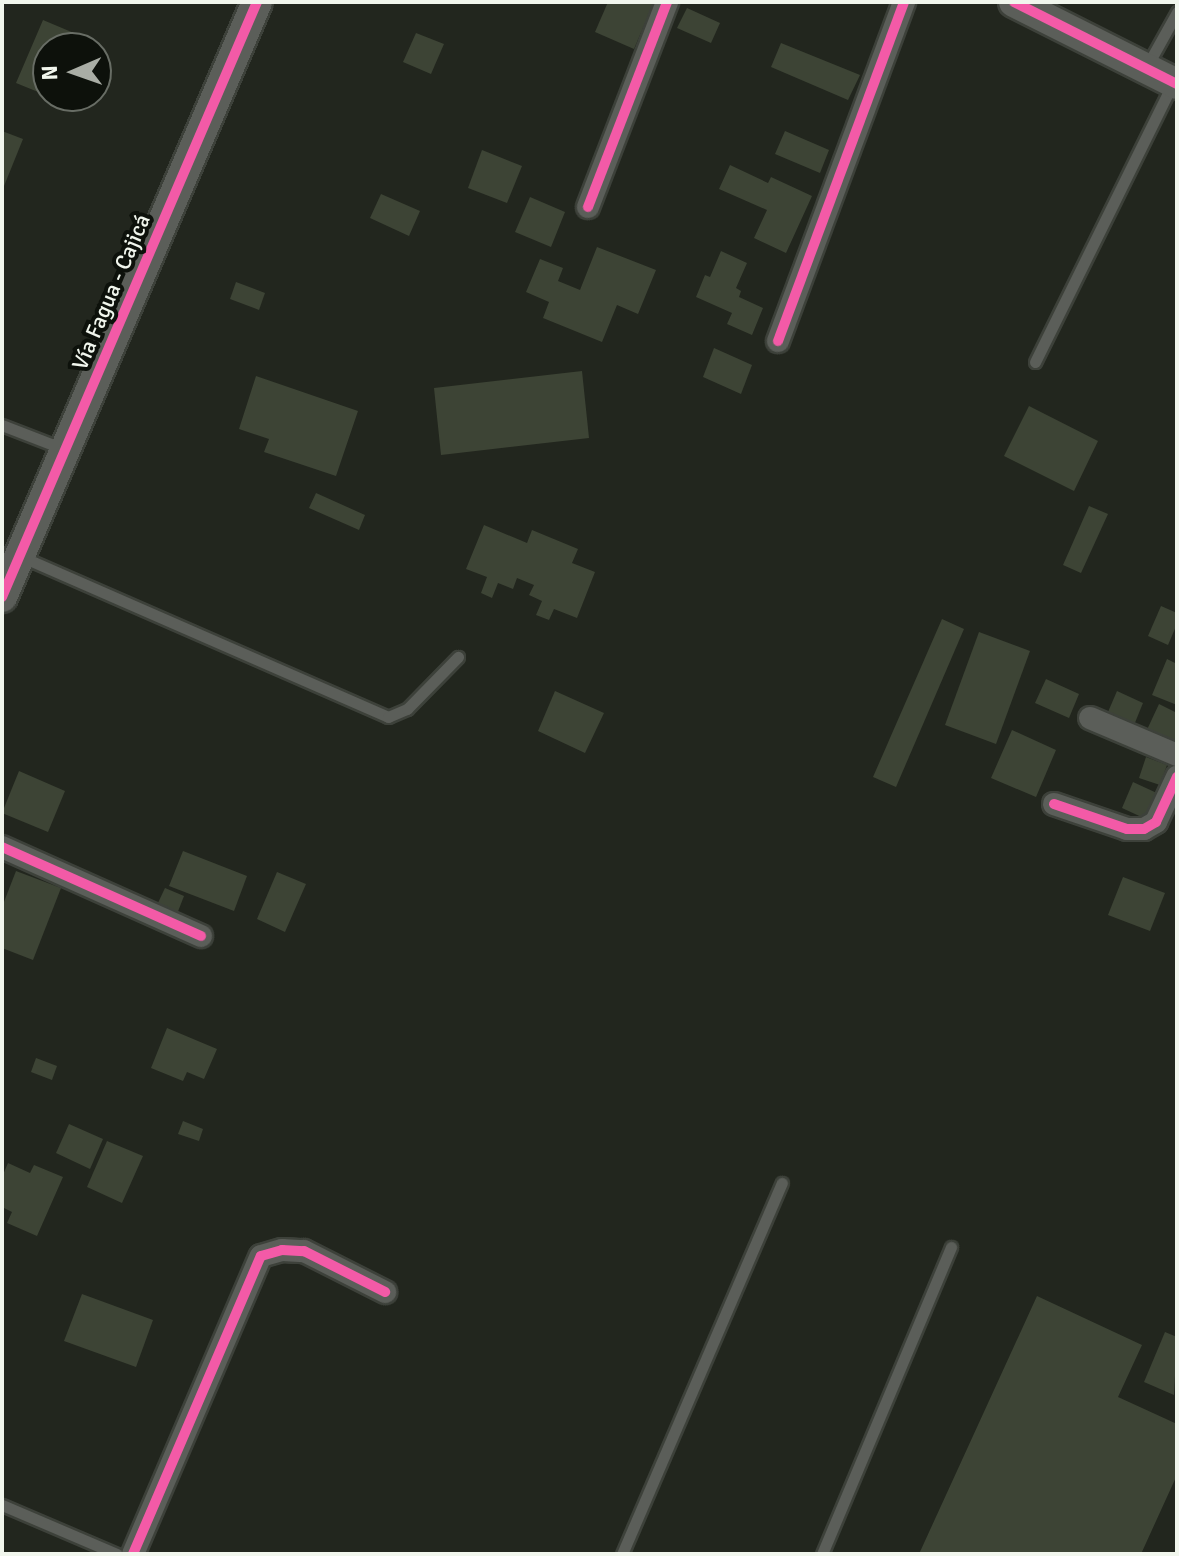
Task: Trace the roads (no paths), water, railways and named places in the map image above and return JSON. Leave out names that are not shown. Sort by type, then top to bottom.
[{"type":"street","name":"Vía Fagua - Cajicá","points":[[2,597],[257,2]]},
{"type":"street","points":[[588,207],[667,2]]},
{"type":"street","points":[[778,341],[904,2]]},
{"type":"street","points":[[1014,2],[1175,83]]},
{"type":"street","points":[[1090,718],[1177,755]]},
{"type":"street","points":[[1054,804],[1127,829],[1144,829],[1156,822],[1177,777]]},
{"type":"street","points":[[2,847],[201,936]]},
{"type":"street","points":[[133,1554],[261,1256],[282,1250],[304,1251],[385,1292]]},
{"type":"lane","points":[[1146,67],[1177,12]]},
{"type":"lane","points":[[1035,362],[1175,83]]},
{"type":"lane","points":[[2,425],[65,449]]},
{"type":"lane","points":[[20,556],[388,717],[407,709],[458,657]]},
{"type":"lane","points":[[622,1554],[782,1183]]},
{"type":"lane","points":[[822,1554],[951,1247]]},
{"type":"lane","points":[[2,1505],[117,1554]]}]
